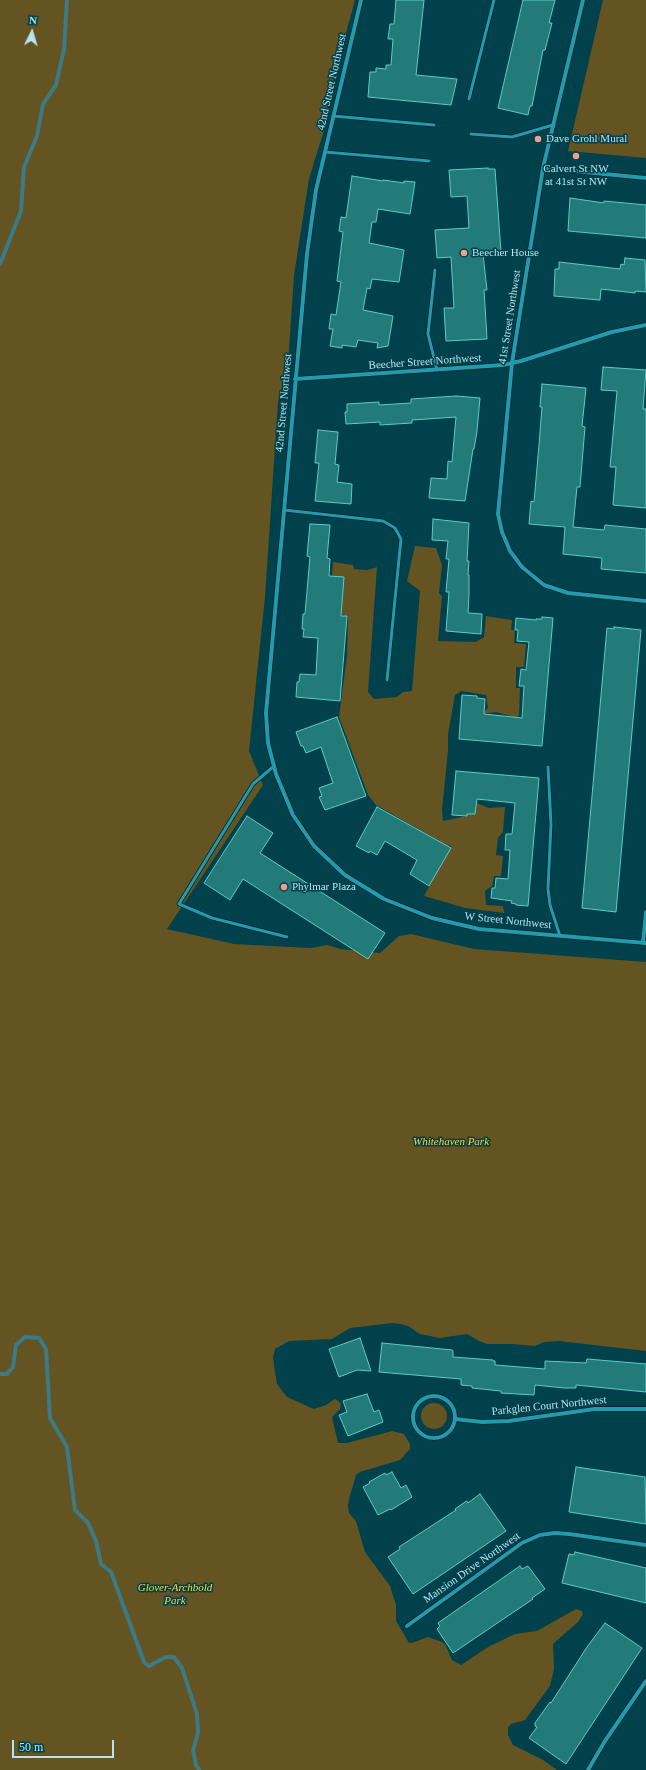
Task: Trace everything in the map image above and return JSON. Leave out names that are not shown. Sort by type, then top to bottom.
[{"type":"street","name":"42nd Street Northwest","points":[[290,810],[274,766],[267,736],[266,713],[295,379],[310,224],[325,152],[361,0]]},
{"type":"street","name":"41st Street Northwest","points":[[583,0],[543,168],[512,363],[499,498],[499,521],[507,546],[518,562],[536,580],[553,589],[568,593],[646,601]]},
{"type":"street","points":[[543,168],[646,178]]},
{"type":"street","name":"Beecher Street Northwest","points":[[295,379],[489,367],[512,363],[612,332],[646,325]]},
{"type":"street","name":"W Street Northwest","points":[[290,810],[305,833],[327,859],[356,882],[384,899],[420,914],[464,926],[495,931],[645,943]]},
{"type":"street","points":[[645,943],[646,912]]},
{"type":"street","points":[[436,1396],[444,1398],[450,1404],[454,1411],[455,1419],[447,1434],[440,1438],[431,1438],[424,1436],[417,1430],[413,1423],[413,1415],[415,1407],[420,1400],[436,1396]]},
{"type":"street","name":"Parkglen Court Northwest","points":[[455,1419],[482,1422],[504,1422],[595,1409],[646,1409]]},
{"type":"street","name":"Mansion Drive Northwest","points":[[407,1626],[522,1543],[540,1535],[555,1533],[570,1534],[646,1546]]},
{"type":"street","points":[[588,1770],[605,1741],[646,1681]]},
{"type":"lane","points":[[469,99],[494,0]]},
{"type":"lane","points":[[334,116],[434,125]]},
{"type":"lane","points":[[471,134],[512,137],[553,125]]},
{"type":"lane","points":[[325,152],[429,161]]},
{"type":"lane","points":[[435,270],[428,334],[437,370]]},
{"type":"lane","points":[[284,510],[383,520],[395,528],[400,539],[387,680]]},
{"type":"lane","points":[[274,766],[253,784],[179,904],[212,918],[287,937]]},
{"type":"lane","points":[[548,767],[551,824],[548,889],[550,905],[560,936]]},
{"type":"green space","name":"Glover-Archbold Park","points":[[0,0],[355,0],[332,84],[324,130],[309,179],[294,275],[288,365],[278,402],[265,597],[249,751],[263,785],[167,929],[234,944],[311,948],[327,945],[341,949],[380,953],[399,936],[411,934],[474,949],[646,962],[646,1351],[559,1341],[544,1342],[535,1346],[487,1344],[467,1334],[440,1338],[420,1334],[408,1326],[392,1323],[350,1328],[332,1339],[289,1341],[275,1349],[273,1358],[277,1384],[287,1397],[314,1409],[326,1405],[335,1399],[341,1403],[340,1409],[332,1417],[338,1443],[347,1443],[392,1431],[404,1434],[410,1444],[410,1449],[400,1460],[360,1472],[356,1475],[348,1506],[349,1513],[356,1521],[365,1552],[390,1586],[396,1605],[396,1621],[409,1643],[428,1637],[442,1642],[446,1646],[452,1660],[461,1665],[488,1647],[515,1634],[537,1631],[576,1609],[582,1611],[583,1614],[578,1622],[553,1644],[554,1669],[550,1686],[525,1720],[511,1724],[508,1727],[508,1735],[513,1745],[543,1760],[557,1770],[0,1770]]},
{"type":"green space","points":[[603,0],[646,0],[646,158],[568,151]]},
{"type":"green space","points":[[415,546],[436,548],[442,565],[439,593],[442,596],[438,641],[476,642],[484,637],[486,616],[512,620],[511,630],[515,630],[514,643],[526,644],[524,667],[516,667],[516,688],[520,688],[519,715],[516,718],[496,712],[482,714],[488,708],[486,695],[461,691],[455,695],[448,734],[448,750],[442,810],[443,821],[467,816],[467,814],[475,814],[476,803],[489,808],[505,807],[503,832],[498,838],[496,855],[503,856],[501,876],[494,876],[492,886],[485,891],[486,905],[503,906],[504,913],[465,908],[424,896],[451,846],[446,845],[376,805],[368,795],[339,717],[347,655],[348,617],[341,614],[344,578],[332,576],[333,562],[353,565],[354,569],[368,570],[377,567],[368,692],[374,699],[397,697],[403,692],[412,691],[420,591],[407,581]]},
{"type":"green space","points":[[434,1403],[443,1407],[447,1416],[443,1425],[434,1429],[425,1425],[421,1416],[425,1407]]},
{"type":"building","points":[[396,0],[424,0],[416,75],[457,79],[451,105],[368,97],[370,72],[376,72],[376,68],[386,69],[386,65],[391,65],[393,39],[388,39],[390,24],[394,24]]},
{"type":"building","points":[[523,0],[555,0],[549,23],[552,23],[545,50],[543,50],[532,106],[530,106],[528,115],[498,108]]},
{"type":"building","name":"Beecher House","points":[[495,169],[501,252],[483,254],[487,290],[484,290],[487,339],[446,341],[444,308],[454,308],[451,257],[437,258],[435,230],[469,228],[467,196],[451,197],[449,170]]},
{"type":"building","points":[[352,176],[404,183],[404,181],[415,182],[410,214],[378,209],[376,222],[372,222],[369,243],[404,250],[399,282],[372,279],[370,289],[367,288],[363,310],[393,316],[388,346],[377,348],[378,343],[358,340],[356,347],[342,345],[342,348],[330,346],[333,329],[329,329],[331,314],[336,315],[341,282],[337,281],[343,232],[339,231],[341,217],[346,218]]},
{"type":"building","points":[[570,198],[604,203],[604,201],[646,205],[646,238],[568,231]]},
{"type":"building","points":[[625,258],[645,260],[646,292],[635,291],[635,293],[601,289],[600,300],[554,296],[555,269],[559,269],[559,262],[620,269],[621,264],[624,265]]},
{"type":"building","points":[[603,367],[646,370],[643,409],[646,409],[646,508],[613,505],[616,467],[610,467],[617,391],[601,390]]},
{"type":"building","points":[[542,384],[586,388],[582,426],[585,427],[580,487],[577,487],[573,527],[604,530],[605,525],[646,529],[646,573],[601,569],[602,558],[563,554],[565,527],[529,524],[531,501],[534,502],[542,407],[540,407]]},
{"type":"building","points":[[456,396],[480,398],[477,431],[465,501],[429,498],[431,478],[447,479],[448,461],[452,462],[456,417],[412,420],[412,423],[380,425],[380,422],[346,424],[345,412],[347,412],[347,404],[379,402],[379,405],[411,403],[411,399]]},
{"type":"building","points":[[318,430],[338,432],[335,464],[339,465],[337,482],[352,484],[351,504],[315,501],[319,463],[315,463]]},
{"type":"building","points":[[433,519],[469,523],[467,561],[469,561],[468,613],[482,614],[481,634],[446,631],[449,592],[446,592],[449,559],[446,559],[448,541],[432,540]]},
{"type":"building","points":[[310,524],[330,525],[327,558],[330,559],[329,576],[344,577],[341,616],[347,616],[340,701],[296,697],[297,682],[299,682],[300,674],[316,675],[318,638],[303,637],[304,629],[302,629],[303,614],[305,614],[310,557],[307,556]]},
{"type":"building","points":[[542,617],[553,618],[542,746],[459,739],[462,695],[477,696],[477,698],[485,699],[484,714],[522,718],[524,686],[519,686],[521,669],[526,670],[529,642],[517,641],[518,630],[515,630],[516,618],[536,620],[542,619]]},
{"type":"building","points":[[614,627],[641,630],[616,912],[582,908],[607,628],[614,629]]},
{"type":"building","points":[[337,717],[366,796],[325,810],[319,797],[322,796],[319,788],[333,783],[321,747],[306,753],[303,746],[301,746],[296,732]]},
{"type":"building","points":[[456,771],[539,778],[528,906],[516,905],[511,903],[512,901],[491,898],[492,888],[495,888],[496,878],[508,879],[510,850],[505,850],[506,834],[512,834],[515,803],[477,799],[475,814],[467,814],[467,816],[452,815]]},
{"type":"building","points":[[377,807],[451,848],[429,886],[410,874],[417,860],[385,841],[377,855],[370,851],[369,853],[356,846]]},
{"type":"building","name":"Phylmar Plaza","points":[[247,816],[273,833],[260,853],[385,933],[368,959],[243,879],[230,900],[204,883]]},
{"type":"building","points":[[360,1338],[371,1371],[357,1370],[339,1377],[329,1349]]},
{"type":"building","points":[[382,1343],[452,1350],[453,1357],[493,1360],[495,1361],[495,1365],[545,1369],[545,1361],[586,1363],[587,1359],[646,1364],[646,1392],[576,1385],[576,1388],[564,1388],[535,1385],[534,1395],[501,1393],[501,1391],[472,1388],[472,1386],[461,1385],[461,1379],[379,1372]]},
{"type":"building","points":[[367,1394],[374,1412],[379,1410],[383,1422],[348,1436],[339,1415],[347,1412],[343,1401]]},
{"type":"building","points":[[576,1467],[645,1477],[646,1524],[569,1512]]},
{"type":"building","points":[[392,1472],[401,1488],[406,1485],[412,1497],[391,1510],[390,1509],[378,1515],[363,1487],[385,1473],[386,1475]]},
{"type":"building","points":[[480,1494],[506,1531],[413,1594],[388,1557],[400,1549],[399,1547],[456,1510],[455,1509],[465,1502],[467,1501],[468,1503]]},
{"type":"building","points":[[575,1552],[646,1568],[646,1603],[562,1583],[569,1554],[574,1555]]},
{"type":"building","points":[[520,1566],[522,1569],[528,1566],[545,1589],[532,1598],[533,1599],[453,1653],[437,1629],[440,1626],[438,1623]]},
{"type":"building","points":[[605,1623],[642,1648],[566,1764],[529,1738],[537,1727],[535,1726],[535,1723],[550,1702],[551,1703],[587,1647]]},
{"type":"waterway","points":[[0,264],[21,211],[24,167],[37,136],[43,104],[56,85],[64,49],[67,0]]},
{"type":"waterway","points":[[0,1374],[7,1374],[13,1367],[16,1345],[25,1337],[39,1338],[46,1349],[50,1418],[67,1447],[75,1510],[88,1523],[96,1541],[101,1564],[111,1572],[144,1662],[149,1666],[166,1657],[174,1657],[182,1668],[197,1714],[198,1733],[193,1750],[196,1765],[199,1770]]},
{"type":"place","name":"Dave Grohl Mural","points":[[538,139]]},
{"type":"place","name":"Calvert St NW at 41st St NW","points":[[576,156]]},
{"type":"place","name":"Beecher House","points":[[464,253]]},
{"type":"place","name":"Phylmar Plaza","points":[[284,887]]},
{"type":"park label","name":"Whitehaven Park","points":[[451,1142]]}]
